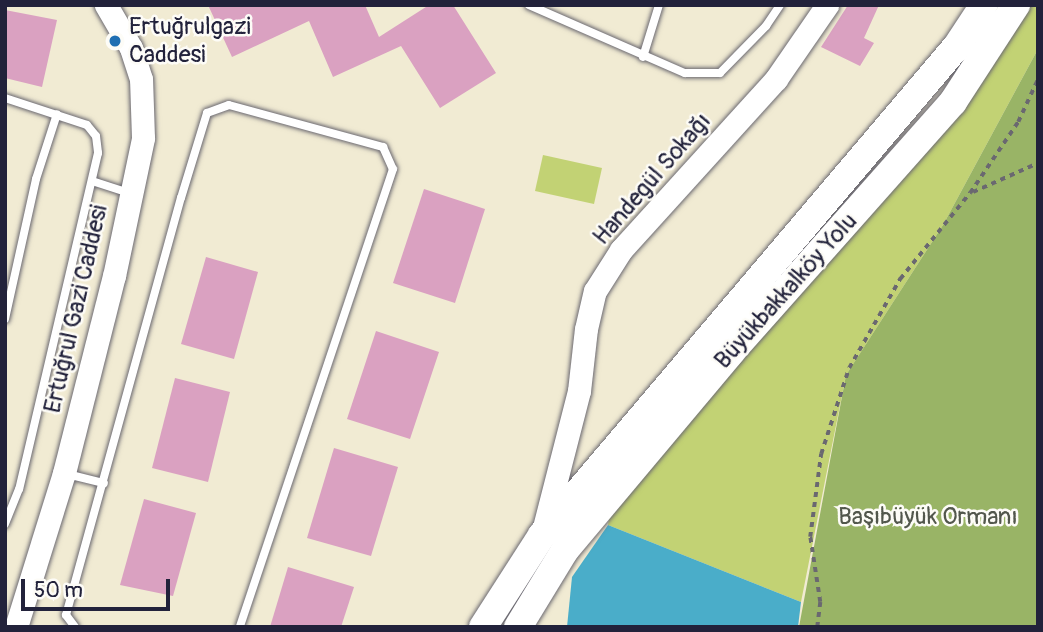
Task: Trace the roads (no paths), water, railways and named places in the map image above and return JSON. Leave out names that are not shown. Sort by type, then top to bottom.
[{"type":"highway","name":"Büyükbakkalköy Yolu","points":[[483,627],[542,535],[957,46],[984,5]]},
{"type":"highway","name":"Büyükbakkalköy Yolu","points":[[518,627],[565,550],[731,352],[953,102],[1016,5]]},
{"type":"highway","points":[[542,535],[551,573]]},
{"type":"street","name":"Ertuğrul Gazi Caddesi","points":[[16,627],[64,474],[114,276],[143,138],[141,79],[131,48],[106,5]]},
{"type":"street","name":"Handegül Sokağı","points":[[542,535],[579,391],[586,329],[595,291],[621,250],[776,79],[827,5]]},
{"type":"lane","points":[[529,5],[643,57],[685,73],[720,73],[766,26],[780,5]]},
{"type":"lane","points":[[643,57],[659,5]]},
{"type":"lane","points":[[5,98],[87,125],[96,136],[98,153],[19,489],[5,524]]},
{"type":"lane","points":[[75,627],[66,615],[181,198],[207,113],[229,105],[383,147],[393,169],[240,627]]},
{"type":"lane","points":[[5,319],[36,179],[57,114]]},
{"type":"lane","points":[[92,181],[131,194]]},
{"type":"lane","points":[[64,474],[104,483]]},
{"type":"water","points":[[608,525],[801,602],[798,627],[567,627],[572,577]]},
{"type":"place","name":"Ertuğrulgazi Caddesi","points":[[115,41]]},
{"type":"park label","name":"Başıbüyük Ormanı","points":[[928,517]]}]
